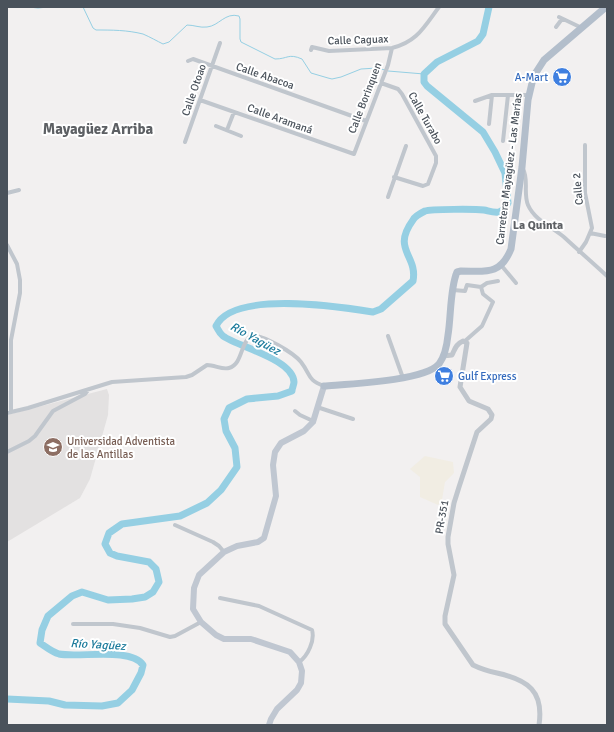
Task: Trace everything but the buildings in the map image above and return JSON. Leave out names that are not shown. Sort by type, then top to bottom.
[{"type":"main road","name":"Carretera Mayagüez - Las Marías","points":[[500,266],[507,258],[511,249],[522,167],[528,95],[535,74],[544,60],[606,7]]},
{"type":"main road","points":[[269,725],[277,709],[297,690],[301,684],[302,671],[299,662],[290,652],[251,639],[224,639],[216,635],[201,622],[193,609],[194,588],[199,575],[224,552],[237,546],[258,542],[264,538],[276,496],[273,465],[275,452],[281,443],[309,427],[313,421],[324,386],[403,378],[432,370],[439,364],[443,356],[450,323],[453,290],[457,272],[461,270],[490,271],[500,266]]},
{"type":"street","name":"Calle Caguax","points":[[311,50],[312,47],[329,51],[392,48],[402,46],[417,36],[439,7]]},
{"type":"street","points":[[556,27],[561,18],[582,28]]},
{"type":"street","name":"Calle Otoao","points":[[184,142],[220,42]]},
{"type":"street","name":"Calle Borinquen","points":[[354,154],[388,65],[392,48]]},
{"type":"street","name":"Calle Abacoa","points":[[188,61],[193,59],[366,121]]},
{"type":"street","name":"Calle Turabo","points":[[381,83],[398,89],[402,94],[436,156],[436,163],[428,184],[423,186],[394,177]]},
{"type":"street","points":[[475,101],[492,95],[528,95]]},
{"type":"street","points":[[489,124],[492,95]]},
{"type":"street","points":[[503,141],[508,95]]},
{"type":"street","name":"Calle Aramaná","points":[[200,100],[354,154]]},
{"type":"street","points":[[337,110],[339,104]]},
{"type":"street","points":[[227,130],[234,112]]},
{"type":"street","points":[[216,126],[242,136]]},
{"type":"street","name":"Calle 2","points":[[585,145],[585,193],[591,222],[590,233]]},
{"type":"street","points":[[388,197],[406,146]]},
{"type":"street","points":[[522,167],[526,179],[528,205],[531,209],[607,276]]},
{"type":"street","points":[[7,194],[19,190]]},
{"type":"street","points":[[579,252],[590,233],[605,236]]},
{"type":"street","points":[[7,245],[16,264],[20,280],[20,293],[11,340],[9,412],[28,408],[112,382],[186,377],[207,366],[230,368],[236,363],[247,340],[252,335],[265,339],[290,353],[300,361],[313,382],[324,386]]},
{"type":"street","points":[[500,266],[516,283]]},
{"type":"street","points":[[453,290],[465,291],[467,284],[481,287],[487,283],[498,281]]},
{"type":"street","points":[[443,356],[452,355],[458,343],[465,341],[482,326],[493,302],[483,294],[481,287]]},
{"type":"street","points":[[388,336],[403,378]]},
{"type":"street","name":"PR-351","points":[[465,341],[468,346],[460,387],[468,402],[488,409],[492,414],[490,419],[478,432],[454,503],[448,544],[454,575],[446,611],[445,624],[473,665],[480,669],[516,679],[533,691],[538,698],[540,707],[538,725]]},
{"type":"street","points":[[7,452],[35,436],[54,411],[85,394],[90,388]]},
{"type":"street","points":[[317,407],[353,419]]},
{"type":"street","points":[[295,411],[313,421]]},
{"type":"street","points":[[175,525],[213,542],[224,552]]},
{"type":"street","points":[[220,598],[259,606],[312,630],[314,635],[308,651],[304,658],[299,662]]},
{"type":"street","points":[[73,624],[114,624],[156,632],[170,637],[175,636],[201,622]]},
{"type":"shaded area","name":"Universidad Adventista de las Antillas","points":[[107,389],[109,395],[108,415],[90,479],[80,498],[7,542],[7,415]]},
{"type":"sand","points":[[425,456],[453,462],[454,473],[445,482],[442,500],[438,505],[420,497],[420,477],[410,469]]},
{"type":"waterway","points":[[29,7],[48,7]]},
{"type":"waterway","points":[[83,7],[93,28],[96,30],[120,30],[143,34],[163,44],[169,42],[187,25],[207,27],[226,17],[234,15],[239,16],[241,42],[275,59],[291,56],[302,59],[311,73],[332,79],[361,69],[377,68],[385,70]]},
{"type":"waterway","name":"Río Yagüez","points":[[7,699],[49,701],[65,705],[102,706],[118,703],[132,690],[141,673],[143,665],[137,660],[128,656],[104,654],[59,654],[51,651],[40,643],[42,630],[48,616],[72,596],[82,592],[108,600],[145,597],[153,592],[159,582],[156,569],[149,562],[117,556],[110,553],[105,544],[109,533],[122,524],[180,516],[207,503],[221,490],[237,467],[235,448],[226,431],[224,419],[229,408],[247,399],[278,396],[292,391],[294,382],[291,374],[285,367],[264,354],[230,340],[220,334],[216,326],[226,315],[243,308],[265,304],[314,305],[373,312],[381,309],[413,281],[414,272],[404,239],[407,230],[417,216],[425,211],[454,209],[499,212],[506,206],[508,203],[505,173],[483,132],[424,82],[424,74],[437,62],[478,41],[483,34],[489,7]]},
{"type":"waterway","points":[[388,71],[424,74]]},
{"type":"place","name":"A-Mart","points":[[562,77]]},
{"type":"place","name":"Gulf Express","points":[[444,376]]},
{"type":"place","name":"Universidad Adventista de las Antillas","points":[[53,447]]},
{"type":"district","name":"Mayagüez Arriba","points":[[98,129]]},
{"type":"district","name":"La Quinta","points":[[538,225]]}]
